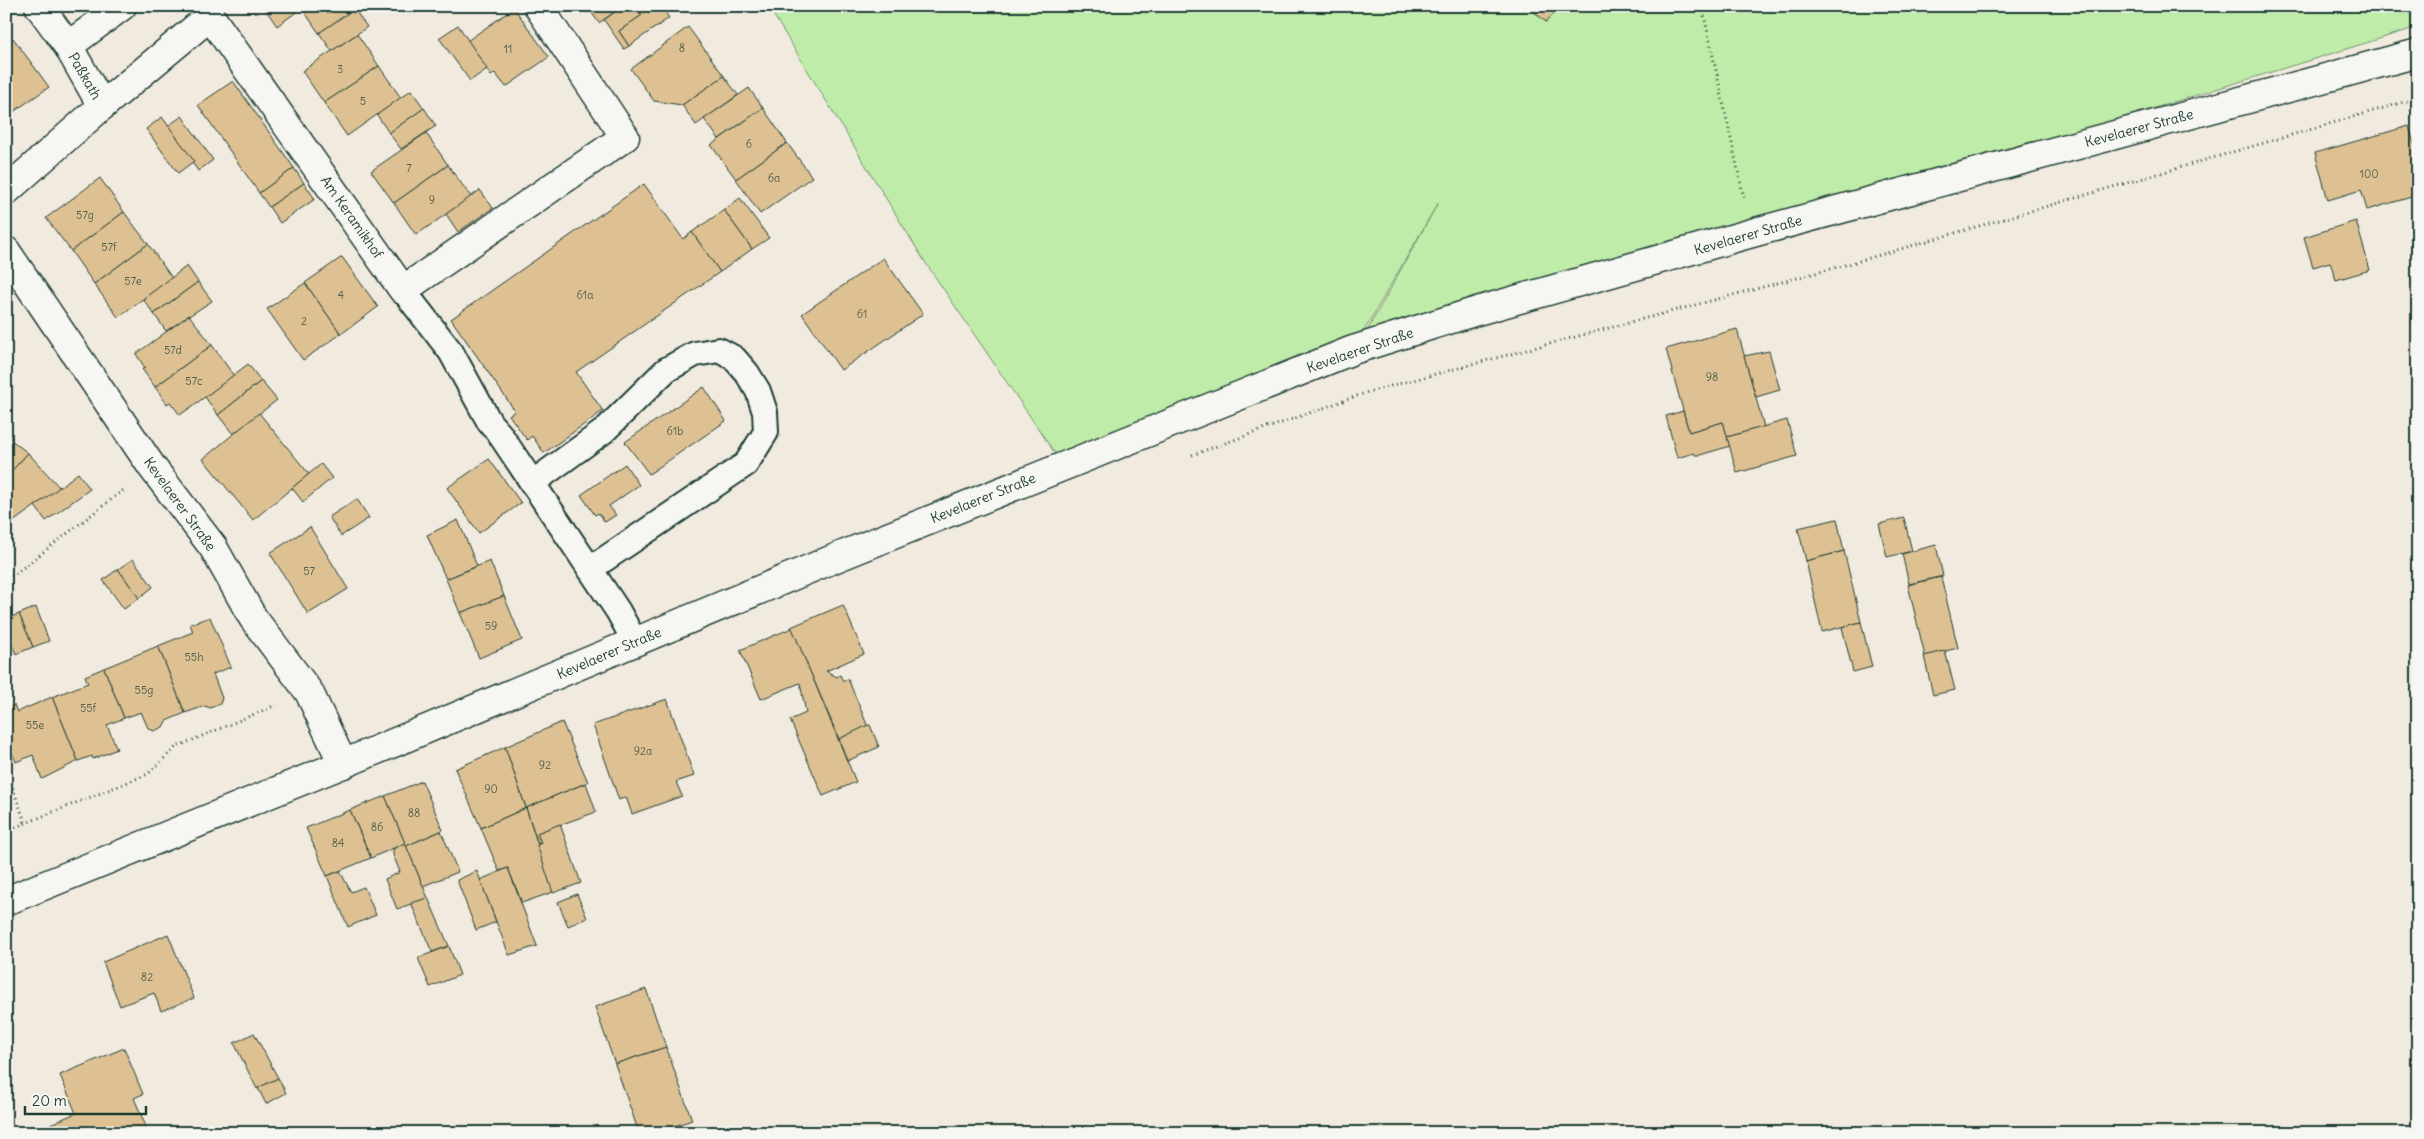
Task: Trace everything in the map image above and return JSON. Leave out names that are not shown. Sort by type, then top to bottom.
[{"type":"main road","name":"Paßkath","points":[[39,6],[68,46],[102,106]]},
{"type":"main road","name":"Paßkath","points":[[68,46],[122,6]]},
{"type":"main road","points":[[403,290],[625,137],[538,6]]},
{"type":"main road","name":"Am Keramikhof","points":[[6,191],[102,106],[210,16],[403,290]]},
{"type":"main road","name":"Kevelaerer Straße","points":[[6,901],[343,764],[1116,443],[1353,350],[1477,311],[1752,233],[2418,53]]},
{"type":"main road","name":"Kevelaerer Straße","points":[[6,251],[152,467],[213,547],[253,618],[309,692],[343,764]]},
{"type":"lane","points":[[403,290],[451,352],[490,423],[499,433],[618,611],[635,642]]},
{"type":"lane","points":[[532,483],[604,431],[666,370],[695,354],[719,350],[734,358],[747,373],[758,391],[765,412],[766,432],[746,464],[590,570]]},
{"type":"path","points":[[1702,6],[1752,233]]},
{"type":"path","points":[[1190,456],[1368,392],[1842,266],[2418,98]]},
{"type":"path","points":[[6,577],[15,574],[152,467]]},
{"type":"path","points":[[6,831],[148,774],[176,747],[309,692]]},
{"type":"path","points":[[6,769],[25,822]]},
{"type":"green space","points":[[768,6],[2418,6],[2418,27],[1354,354],[1438,203],[1353,350],[1065,468],[925,262]]},
{"type":"building","points":[[263,6],[305,6],[277,26]]},
{"type":"building","points":[[305,6],[352,6],[354,9],[319,33],[302,8]]},
{"type":"building","points":[[587,6],[623,6],[599,23]]},
{"type":"building","points":[[623,6],[639,6],[637,8],[642,15],[619,31],[629,46],[624,49],[604,20]]},
{"type":"building","points":[[639,6],[661,6],[669,18],[629,46],[619,31],[642,15],[637,8]]},
{"type":"building","points":[[1527,6],[1555,6],[1558,8],[1546,22]]},
{"type":"building","points":[[514,8],[549,57],[506,87],[495,73],[491,76],[467,41]]},
{"type":"building","points":[[354,9],[367,27],[332,51],[319,33]]},
{"type":"building","points":[[458,25],[487,69],[470,81],[439,38]]},
{"type":"building","points":[[688,27],[724,76],[682,105],[654,101],[631,69]]},
{"type":"building","points":[[357,34],[379,66],[324,103],[302,71]]},
{"type":"building","points":[[13,38],[49,87],[6,117],[6,43]]},
{"type":"building","points":[[379,66],[401,98],[347,136],[324,103]]},
{"type":"building","points":[[724,76],[738,95],[696,125],[682,105]]},
{"type":"building","points":[[233,81],[294,168],[259,193],[198,105]]},
{"type":"building","points":[[749,88],[763,108],[719,139],[704,119]]},
{"type":"building","points":[[411,90],[424,108],[389,133],[377,115]]},
{"type":"building","points":[[424,108],[436,126],[401,149],[389,133]]},
{"type":"building","points":[[763,108],[787,143],[736,179],[711,145]]},
{"type":"building","points":[[182,116],[213,160],[198,171],[168,126]]},
{"type":"building","points":[[162,117],[194,161],[178,173],[146,129]]},
{"type":"building","points":[[2409,126],[2418,157],[2418,195],[2367,210],[2361,190],[2328,200],[2315,153]]},
{"type":"building","points":[[426,133],[448,165],[394,203],[371,171]]},
{"type":"building","points":[[787,143],[812,177],[760,214],[736,179]]},
{"type":"building","points":[[448,165],[471,197],[416,235],[394,203]]},
{"type":"building","points":[[294,168],[304,183],[269,207],[259,193]]},
{"type":"building","points":[[100,178],[124,212],[71,251],[46,218]]},
{"type":"building","points":[[304,183],[315,199],[280,223],[269,207]]},
{"type":"building","points":[[644,184],[683,239],[692,232],[720,272],[576,372],[603,411],[544,453],[532,436],[527,440],[509,415],[515,411],[451,319]]},
{"type":"building","points":[[480,190],[493,208],[458,232],[446,214]]},
{"type":"building","points":[[740,198],[769,238],[752,249],[724,210]]},
{"type":"building","points":[[724,210],[752,249],[720,272],[692,232]]},
{"type":"building","points":[[124,212],[148,244],[94,284],[71,251]]},
{"type":"building","points":[[2356,221],[2370,270],[2336,280],[2330,262],[2313,267],[2304,237]]},
{"type":"building","points":[[148,244],[172,278],[118,317],[94,284]]},
{"type":"building","points":[[342,257],[378,307],[341,334],[305,283]]},
{"type":"building","points":[[883,258],[923,314],[841,370],[802,314]]},
{"type":"building","points":[[187,266],[198,282],[154,314],[143,299]]},
{"type":"building","points":[[198,282],[212,301],[166,331],[154,314]]},
{"type":"building","points":[[305,283],[341,334],[303,360],[267,309]]},
{"type":"building","points":[[189,315],[212,345],[155,387],[142,369],[145,368],[136,354]]},
{"type":"building","points":[[1737,329],[1764,427],[1727,437],[1723,422],[1689,432],[1666,349]]},
{"type":"building","points":[[212,345],[234,376],[180,415],[170,402],[167,404],[155,387]]},
{"type":"building","points":[[1769,351],[1780,390],[1756,397],[1744,356]]},
{"type":"building","points":[[248,364],[261,381],[218,415],[205,397]]},
{"type":"building","points":[[261,381],[277,400],[233,434],[218,415]]},
{"type":"building","points":[[704,387],[726,421],[649,474],[625,442]]},
{"type":"building","points":[[1683,411],[1689,432],[1723,422],[1730,446],[1700,455],[1695,455],[1694,453],[1677,458],[1666,416]]},
{"type":"building","points":[[259,413],[309,474],[253,520],[203,459]]},
{"type":"building","points":[[1787,420],[1797,456],[1737,473],[1727,437]]},
{"type":"building","points":[[6,436],[28,453],[6,477]]},
{"type":"building","points":[[28,453],[60,488],[6,527],[6,477]]},
{"type":"building","points":[[489,459],[521,503],[479,533],[447,488]]},
{"type":"building","points":[[321,464],[332,478],[303,502],[292,488]]},
{"type":"building","points":[[625,464],[639,485],[609,506],[616,515],[605,522],[598,513],[595,515],[581,495]]},
{"type":"building","points":[[78,473],[90,489],[46,521],[35,506]]},
{"type":"building","points":[[357,499],[369,518],[341,536],[329,517]]},
{"type":"building","points":[[1904,518],[1912,551],[1887,557],[1879,524]]},
{"type":"building","points":[[1837,519],[1844,551],[1806,561],[1798,528]]},
{"type":"building","points":[[458,520],[477,566],[446,579],[427,535]]},
{"type":"building","points":[[310,527],[348,589],[308,614],[270,553]]},
{"type":"building","points":[[1936,545],[1943,576],[1909,584],[1902,554]]},
{"type":"building","points":[[1844,551],[1861,622],[1822,632],[1806,561]]},
{"type":"building","points":[[133,559],[153,587],[139,598],[118,569]]},
{"type":"building","points":[[490,561],[504,596],[460,613],[446,579]]},
{"type":"building","points":[[118,569],[139,598],[124,609],[103,580]]},
{"type":"building","points":[[1941,577],[1958,648],[1925,656],[1908,585]]},
{"type":"building","points":[[504,596],[522,640],[479,658],[460,613]]},
{"type":"building","points":[[843,605],[864,654],[826,671],[837,677],[840,675],[843,681],[848,679],[868,727],[839,739],[791,627]]},
{"type":"building","points":[[36,607],[49,641],[33,647],[19,614]]},
{"type":"building","points":[[19,614],[33,647],[16,654],[6,630],[6,619]]},
{"type":"building","points":[[210,617],[231,667],[213,674],[222,698],[220,704],[210,708],[205,706],[185,713],[158,646],[193,632],[190,624]]},
{"type":"building","points":[[1861,622],[1872,667],[1853,672],[1842,627]]},
{"type":"building","points":[[792,628],[856,782],[823,796],[790,720],[806,713],[800,683],[761,699],[740,650]]},
{"type":"building","points":[[158,646],[185,713],[166,721],[163,727],[154,731],[148,728],[141,712],[124,718],[104,668]]},
{"type":"building","points":[[1945,651],[1955,690],[1933,695],[1924,656]]},
{"type":"building","points":[[104,668],[124,718],[107,725],[117,749],[93,759],[92,756],[78,761],[52,697],[88,683],[85,676]]},
{"type":"building","points":[[52,697],[78,761],[42,779],[33,755],[16,762],[6,739],[6,708],[14,705],[17,712]]},
{"type":"building","points":[[667,699],[694,776],[676,782],[682,796],[632,814],[626,797],[619,800],[593,725]]},
{"type":"building","points":[[562,722],[588,782],[526,808],[505,747]]},
{"type":"building","points":[[870,725],[879,747],[847,761],[839,739]]},
{"type":"building","points":[[505,747],[526,808],[481,828],[455,769]]},
{"type":"building","points":[[422,781],[443,830],[406,846],[385,796]]},
{"type":"building","points":[[586,783],[596,812],[537,833],[541,843],[538,844],[526,808]]},
{"type":"building","points":[[385,796],[405,843],[371,858],[350,810]]},
{"type":"building","points":[[526,808],[553,892],[522,903],[508,868],[499,871],[481,828]]},
{"type":"building","points":[[350,810],[371,858],[327,876],[306,828]]},
{"type":"building","points":[[560,824],[581,883],[553,893],[537,845],[541,843],[537,833]]},
{"type":"building","points":[[441,831],[458,872],[423,886],[406,846]]},
{"type":"building","points":[[405,843],[428,898],[397,909],[385,879],[400,872],[393,855],[393,849]]},
{"type":"building","points":[[508,868],[537,946],[509,955],[480,880]]},
{"type":"building","points":[[340,871],[351,892],[364,887],[376,915],[348,927],[327,876]]},
{"type":"building","points":[[477,871],[496,922],[476,930],[457,880]]},
{"type":"building","points":[[577,894],[587,918],[568,926],[558,902]]},
{"type":"building","points":[[428,898],[449,946],[432,952],[411,903]]},
{"type":"building","points":[[168,934],[194,998],[161,1011],[154,993],[120,1006],[103,962]]},
{"type":"building","points":[[449,946],[460,975],[430,987],[418,958]]},
{"type":"building","points":[[646,989],[666,1047],[615,1064],[595,1007]]},
{"type":"building","points":[[254,1033],[278,1078],[257,1089],[234,1043]]},
{"type":"building","points":[[666,1047],[692,1120],[654,1133],[639,1133],[615,1064]]},
{"type":"building","points":[[124,1048],[143,1094],[134,1098],[147,1129],[139,1133],[49,1133],[46,1126],[76,1113],[60,1075]]},
{"type":"building","points":[[278,1078],[286,1093],[266,1104],[258,1088]]},
{"type":"building","points":[[46,1126],[49,1133],[33,1133]]}]
